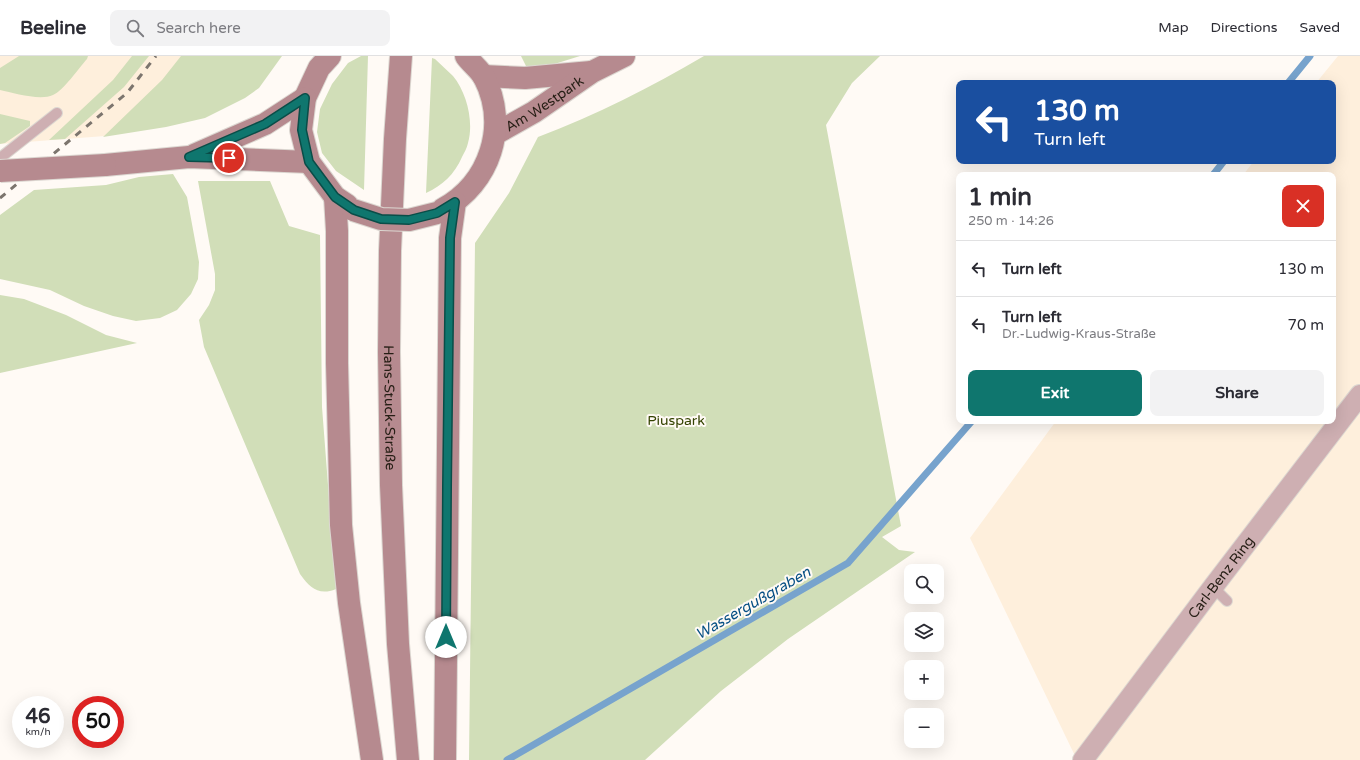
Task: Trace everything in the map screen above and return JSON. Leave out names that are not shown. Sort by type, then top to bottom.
[{"type":"main road","points":[[330,56],[319,68],[305,98],[302,130],[309,162],[335,197],[354,210],[381,219],[409,220],[437,213],[455,202],[475,184],[488,161],[495,134],[494,104],[483,76],[466,56]]},
{"type":"main road","name":"Hans-Stuck-Straße","points":[[401,56],[395,139],[390,251],[389,352],[391,485],[398,644],[408,760]]},
{"type":"main road","name":"Am Westpark","points":[[495,134],[534,112],[592,72],[624,56]]},
{"type":"main road","name":"Am Westpark","points":[[483,76],[525,78],[592,72]]},
{"type":"main road","points":[[189,157],[265,124],[305,98]]},
{"type":"main road","points":[[0,171],[105,165],[189,157],[309,162]]},
{"type":"main road","points":[[335,197],[337,231],[341,525],[349,603],[372,760]]},
{"type":"main road","points":[[445,760],[450,238],[455,202]]},
{"type":"street","name":"Carl-Benz Ring","points":[[1084,760],[1213,587],[1360,395]]},
{"type":"lane","points":[[0,158],[57,112]]},
{"type":"lane","points":[[1213,587],[1228,601]]},
{"type":"shaded area","points":[[0,56],[237,56],[105,136],[0,144]]},
{"type":"shaded area","points":[[1338,56],[1360,56],[1360,760],[1077,760],[970,538],[1054,424],[1336,424],[1336,172],[1245,172],[1252,164],[1336,164],[1336,80],[1318,80]]},
{"type":"green space","points":[[19,56],[88,56],[71,79],[57,93],[48,97],[34,97],[0,90],[0,68]]},
{"type":"green space","points":[[132,56],[149,56],[124,87],[65,139],[49,140],[113,80]]},
{"type":"green space","points":[[181,56],[282,56],[259,88],[245,98],[205,118],[166,127],[103,137],[162,80]]},
{"type":"green space","points":[[361,56],[368,56],[364,190],[336,171],[322,153],[317,132],[320,109],[332,84],[348,63]]},
{"type":"green space","points":[[521,56],[580,56],[529,72]]},
{"type":"green space","name":"Piuspark","points":[[704,56],[880,56],[852,83],[826,125],[901,526],[882,537],[899,550],[915,552],[788,639],[721,691],[645,760],[469,760],[475,243],[509,193],[538,137],[623,100]]},
{"type":"green space","points":[[432,58],[453,76],[462,91],[470,117],[470,135],[467,147],[452,174],[438,187],[426,193]]},
{"type":"green space","points":[[0,114],[30,121],[30,126],[5,143],[0,144]]},
{"type":"green space","points":[[173,174],[187,197],[199,262],[198,279],[191,294],[177,310],[160,318],[136,321],[113,316],[84,306],[50,290],[0,279],[0,215],[34,190],[106,185],[139,177]]},
{"type":"green space","points":[[198,181],[270,181],[289,226],[320,235],[322,407],[336,589],[330,591],[320,591],[311,587],[300,574],[204,347],[199,320],[209,305],[215,290],[215,274]]},
{"type":"green space","points":[[0,295],[24,299],[66,315],[106,335],[137,343],[0,373]]},
{"type":"waterway","name":"Wassergußgraben","points":[[1290,80],[1310,56]]},
{"type":"waterway","name":"Wassergußgraben","points":[[1215,172],[1222,164]]},
{"type":"waterway","name":"Wassergußgraben","points":[[507,760],[848,563],[969,424]]},
{"type":"railway","points":[[0,198],[127,93],[156,56]]},
{"type":"route","points":[[229,158],[189,157],[265,124],[305,98],[302,130],[309,162],[335,197],[354,210],[381,219],[409,220],[437,213],[455,202],[450,238],[446,637]]}]
